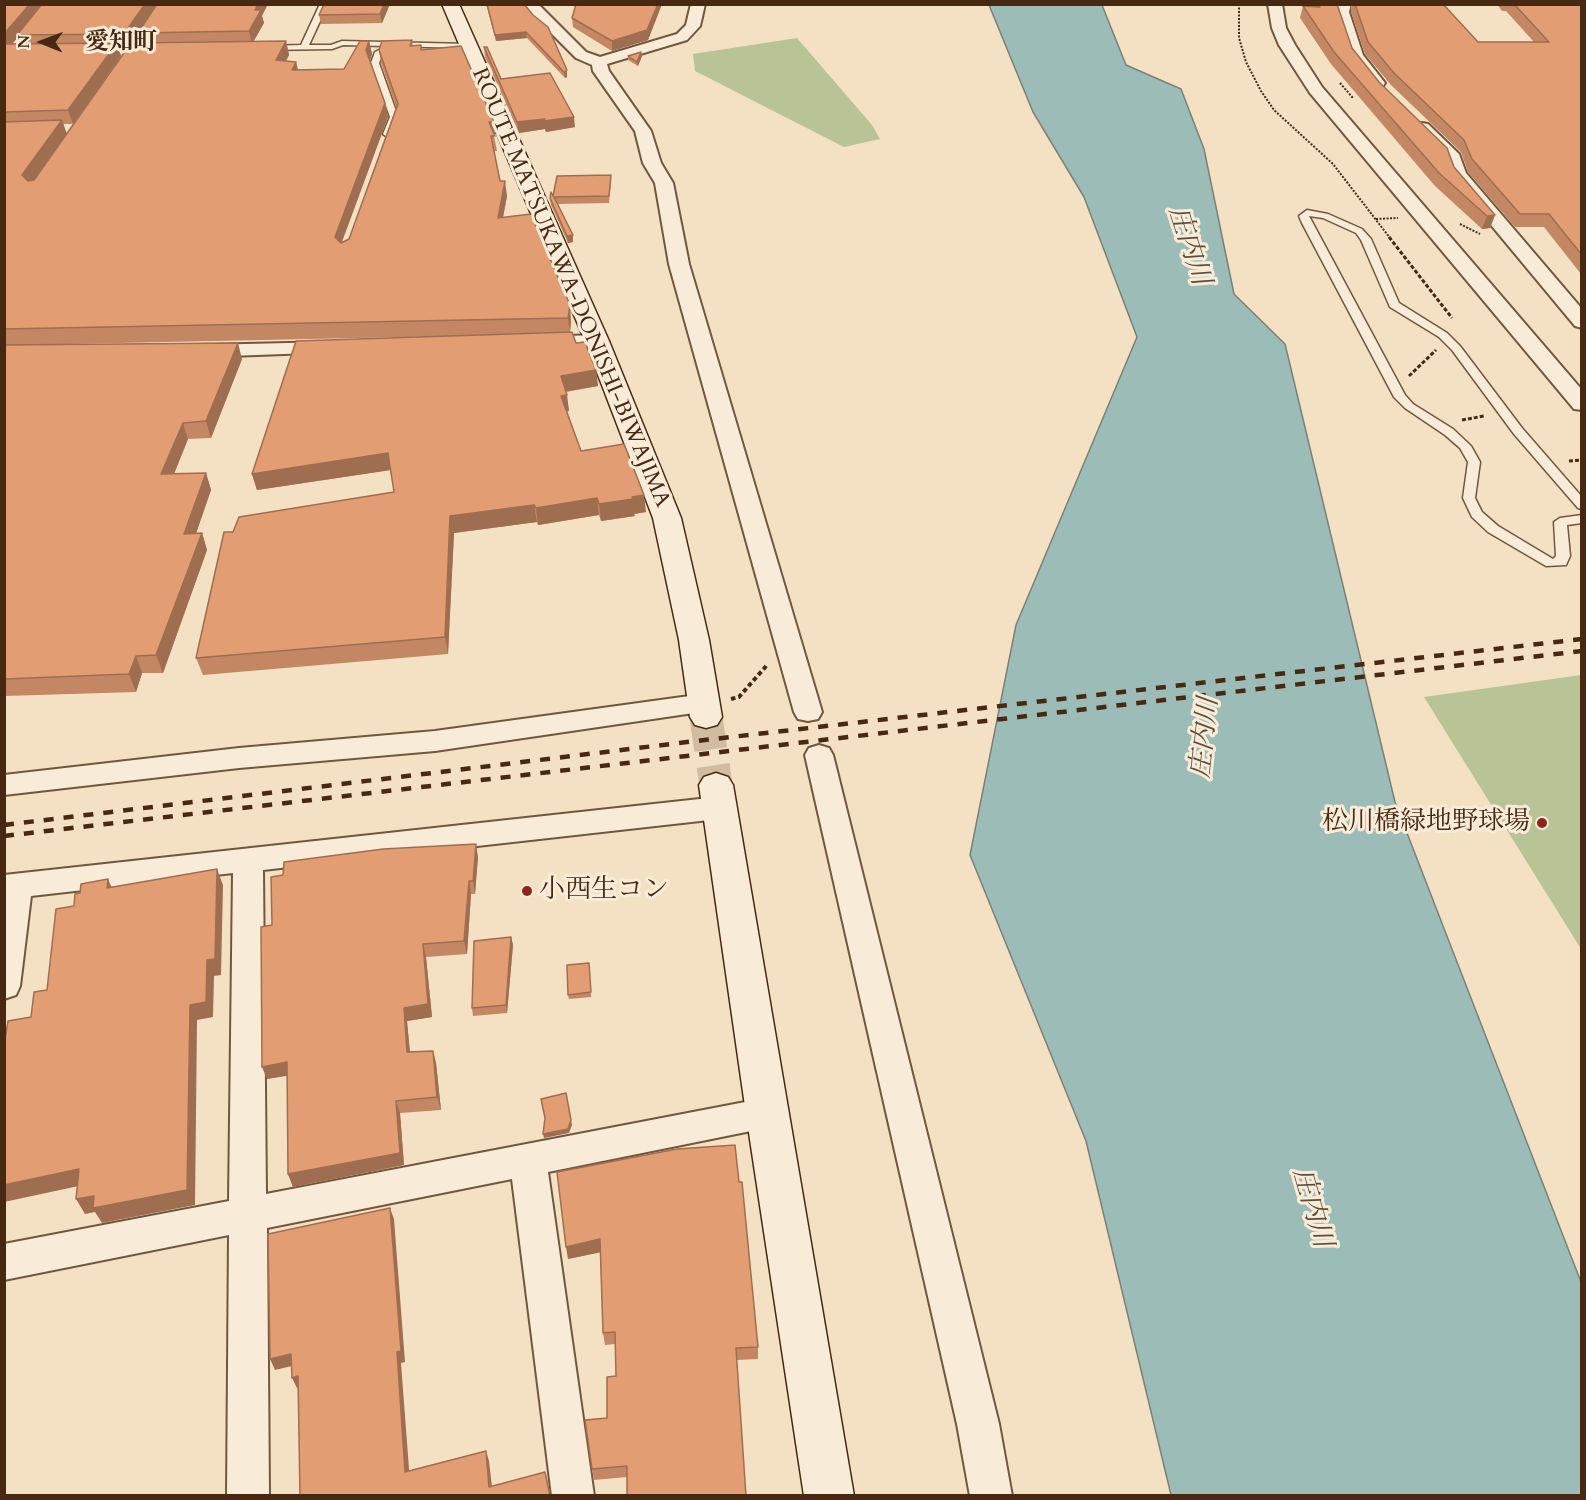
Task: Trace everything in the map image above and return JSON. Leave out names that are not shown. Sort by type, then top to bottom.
[{"type":"main road","name":"ROUTE MATSUKAWA-DONISHI-BIWAJIMA","points":[[450,4],[597,341],[667,518],[694,640],[705,710]]},
{"type":"main road","points":[[717,796],[829,1496]]},
{"type":"street","points":[[529,4],[581,55],[599,62],[682,37],[693,26],[698,4]]},
{"type":"street","points":[[1275,4],[1279,28],[1287,45],[1316,90],[1581,404]]},
{"type":"street","points":[[1344,4],[1342,12],[1356,56],[1391,98]]},
{"type":"street","points":[[599,62],[601,71],[643,130],[652,163],[664,183],[679,264],[808,711]]},
{"type":"street","points":[[1406,113],[1453,158],[1458,174],[1581,322]]},
{"type":"street","points":[[515,343],[597,341]]},
{"type":"street","points":[[179,352],[352,348]]},
{"type":"street","points":[[4,785],[239,758],[435,741],[705,710]]},
{"type":"street","points":[[819,755],[978,1424],[991,1496]]},
{"type":"street","points":[[4,986],[11,886],[248,860],[717,796]]},
{"type":"street","points":[[248,860],[248,1496]]},
{"type":"street","points":[[4,1262],[766,1113]]},
{"type":"street","points":[[528,1160],[573,1496]]},
{"type":"lane","points":[[304,48],[324,4]]},
{"type":"lane","points":[[258,49],[332,47],[342,43],[397,42],[417,46]]},
{"type":"lane","points":[[332,47],[343,52],[380,52],[417,46],[468,46]]},
{"type":"lane","points":[[380,52],[375,63],[394,117],[382,149]]},
{"type":"lane","points":[[1581,504],[1518,431],[1447,339],[1394,305],[1366,239],[1359,231],[1325,216],[1307,213],[1306,223],[1394,387],[1409,406],[1449,432],[1465,446],[1474,462],[1469,498],[1476,514],[1493,529],[1534,555],[1551,562],[1562,562],[1560,522],[1581,519]]},
{"type":"path","points":[[1239,4],[1239,38],[1246,62],[1274,110],[1333,164],[1455,323]]},
{"type":"path","points":[[1334,77],[1359,105]]},
{"type":"path","points":[[1455,221],[1482,235],[1516,243]]},
{"type":"path","points":[[1394,387],[1405,380],[1447,339]]},
{"type":"path","points":[[1566,461],[1571,467]]},
{"type":"path","points":[[705,710],[739,697],[787,640]]},
{"type":"green space","points":[[797,38],[872,125],[880,139],[844,147],[695,71],[693,54]]},
{"type":"green space","name":"松川橋緑地野球場","points":[[1582,675],[1581,949],[1424,697]]},
{"type":"water","name":"庄内川","points":[[989,5],[1102,5],[1126,65],[1181,89],[1204,149],[1234,294],[1285,344],[1395,802],[1581,1282],[1581,1495],[1171,1495],[1086,1141],[970,855],[1016,625],[1137,337],[1084,197],[1033,112]]},
{"type":"building","points":[[4,4],[30,4],[4,34]]},
{"type":"building","points":[[42,4],[145,4],[124,34],[17,35]]},
{"type":"building","points":[[157,4],[258,4],[255,10],[261,10],[249,31],[138,33]]},
{"type":"building","points":[[324,4],[384,4],[380,14],[319,15]]},
{"type":"building","points":[[487,4],[524,4],[548,27],[567,70],[564,72],[526,32],[495,35]]},
{"type":"building","points":[[576,4],[658,4],[647,30],[612,41],[572,18]]},
{"type":"building","points":[[1319,4],[1337,4],[1352,48],[1379,82],[1447,148],[1454,167],[1495,215],[1487,216],[1439,173],[1334,52],[1303,6],[1320,7]]},
{"type":"building","points":[[1355,4],[1443,4],[1478,42],[1549,42],[1514,4],[1581,4],[1581,254],[1549,214],[1520,214],[1472,159],[1464,140],[1394,73],[1368,42]]},
{"type":"building","points":[[412,40],[410,46],[421,45],[421,50],[461,46],[494,122],[489,122],[495,136],[491,136],[500,181],[505,181],[498,218],[531,214],[570,305],[568,318],[4,329],[4,122],[62,120],[22,175],[28,181],[34,180],[131,43],[286,41],[276,60],[296,62],[292,70],[344,69],[360,41],[369,41],[366,50],[385,103],[335,237],[341,243],[349,239],[398,104],[379,50],[382,41]]},
{"type":"building","points":[[117,43],[68,110],[4,112],[4,44]]},
{"type":"building","points":[[484,47],[487,47],[501,79],[550,73],[574,117],[517,122]]},
{"type":"building","points":[[641,52],[637,62],[628,56]]},
{"type":"building","points":[[611,175],[609,196],[554,197],[573,235],[567,236],[550,198],[551,192],[553,196],[557,176]]},
{"type":"building","points":[[572,332],[576,343],[585,342],[596,370],[561,376],[567,395],[561,396],[581,451],[624,444],[644,495],[599,504],[597,498],[536,508],[534,505],[450,516],[445,637],[196,658],[224,532],[233,532],[239,517],[394,492],[388,453],[252,474],[296,341]]},
{"type":"building","points":[[238,343],[206,421],[183,423],[161,474],[206,473],[184,534],[202,533],[156,655],[136,656],[129,674],[4,679],[4,345]]},
{"type":"building","points":[[476,844],[473,881],[469,881],[464,941],[423,944],[428,1004],[404,1008],[407,1052],[433,1051],[437,1097],[396,1101],[400,1153],[288,1174],[287,1062],[262,1067],[261,927],[272,925],[271,877],[283,875],[284,862],[383,849]]},
{"type":"building","points":[[217,869],[215,959],[207,960],[206,1002],[190,1005],[187,1190],[93,1208],[94,1196],[76,1199],[79,1169],[4,1185],[4,1045],[8,1021],[31,1017],[34,992],[47,990],[56,909],[74,906],[75,894],[80,893],[81,884],[108,879],[107,888]]},
{"type":"building","points":[[511,937],[506,1005],[472,1008],[474,941]]},
{"type":"building","points":[[589,963],[591,992],[568,995],[567,965]]},
{"type":"building","points":[[566,1093],[571,1120],[568,1129],[543,1134],[545,1118],[541,1099]]},
{"type":"building","points":[[735,1145],[739,1182],[742,1182],[758,1347],[736,1348],[746,1496],[627,1496],[627,1466],[592,1469],[585,1420],[607,1418],[607,1377],[616,1376],[615,1332],[603,1333],[600,1239],[566,1247],[557,1172],[677,1149]]},
{"type":"building","points":[[390,1208],[401,1351],[397,1352],[405,1472],[486,1451],[489,1487],[545,1472],[550,1496],[300,1496],[298,1376],[292,1378],[291,1354],[270,1359],[268,1234]]},
{"type":"tunnel","points":[[706,717],[716,785]]},
{"type":"railway","points":[[4,825],[679,743],[1582,639]]},
{"type":"railway","points":[[4,836],[1582,651]]},
{"type":"place","name":"松川橋緑地野球場","points":[[1542,823]]},
{"type":"place","name":"小西生コン","points":[[527,891]]},
{"type":"district","name":"愛知町","points":[[121,43]]}]
